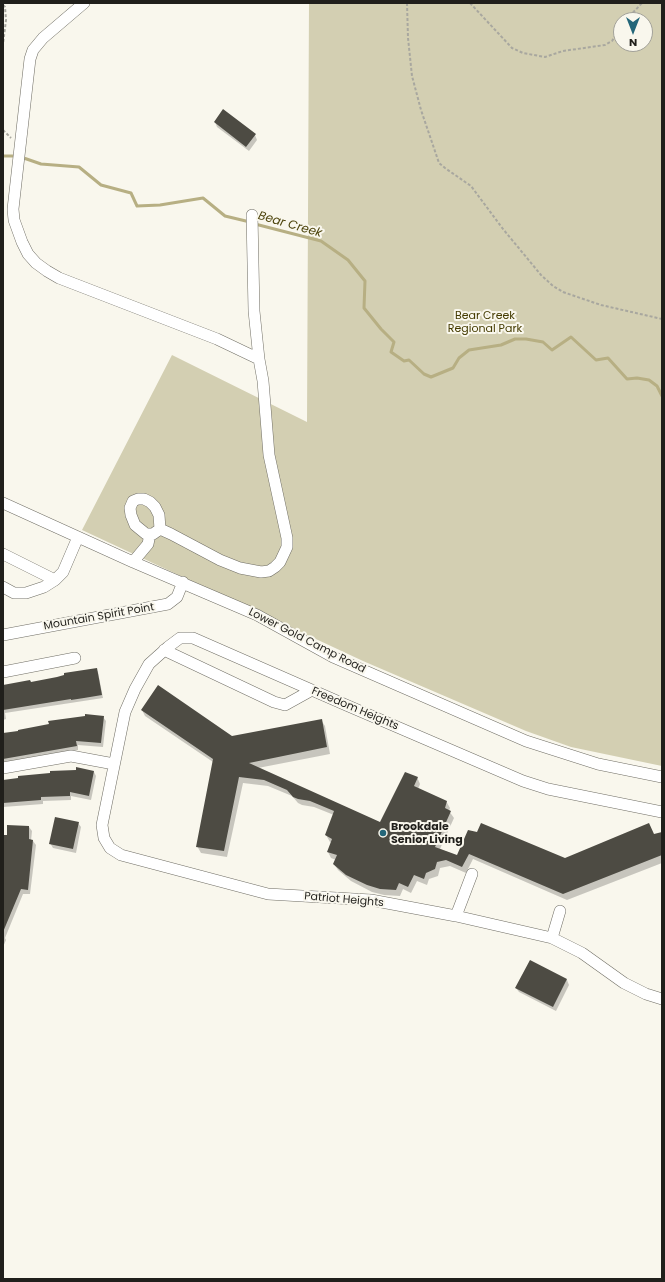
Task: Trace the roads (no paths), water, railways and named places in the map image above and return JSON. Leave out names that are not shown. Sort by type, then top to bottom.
[{"type":"street","points":[[84,3],[43,38],[34,50],[29,65],[21,148],[13,209],[14,220],[22,242],[28,254],[36,263],[59,278],[217,339],[259,359]]},
{"type":"street","points":[[133,562],[148,544],[155,531],[171,534],[220,560],[251,571],[269,571],[275,567],[284,556],[287,547],[287,538],[269,455],[264,389],[254,311],[252,215]]},
{"type":"street","name":"Lower Gold Camp Road","points":[[3,503],[133,562],[183,582],[257,615],[333,657],[526,741],[598,764],[662,777]]},
{"type":"street","points":[[3,587],[14,593],[26,593],[44,587],[55,580],[63,572],[78,537]]},
{"type":"street","points":[[3,554],[55,580]]},
{"type":"street","name":"Mountain Spirit Point","points":[[3,634],[168,604],[177,597],[183,582]]},
{"type":"street","name":"Freedom Heights","points":[[115,758],[125,712],[135,689],[150,664],[164,650],[180,638],[193,638],[523,781],[548,790],[662,812]]},
{"type":"street","points":[[164,650],[274,702],[285,705],[312,690]]},
{"type":"street","points":[[3,672],[75,658]]},
{"type":"street","points":[[3,768],[71,756],[101,760],[115,758]]},
{"type":"street","name":"Patriot Heights","points":[[115,758],[102,825],[104,838],[110,848],[121,855],[268,894],[371,900],[456,916],[552,938],[582,953],[624,983],[646,994],[660,998]]},
{"type":"street","points":[[456,916],[472,874]]},
{"type":"street","points":[[552,938],[560,911]]},
{"type":"street","points":[[660,998],[662,987]]},
{"type":"waterway","name":"Bear Creek","points":[[3,156],[18,156],[41,164],[79,167],[101,185],[131,193],[137,206],[160,205],[203,198],[225,216],[250,222]]},
{"type":"waterway","name":"Bear Creek","points":[[255,224],[321,241],[348,260],[365,281],[364,308],[394,342],[391,352],[404,361],[409,360],[424,374],[431,377],[453,368],[459,358],[469,350],[501,345],[515,339],[543,342],[552,350],[571,337],[596,360],[608,358],[627,379],[637,378],[649,380],[657,386],[662,396]]},
{"type":"place","name":"Brookdale Senior Living","points":[[383,833]]},
{"type":"park label","name":"Bear Creek Regional Park","points":[[485,322]]}]
